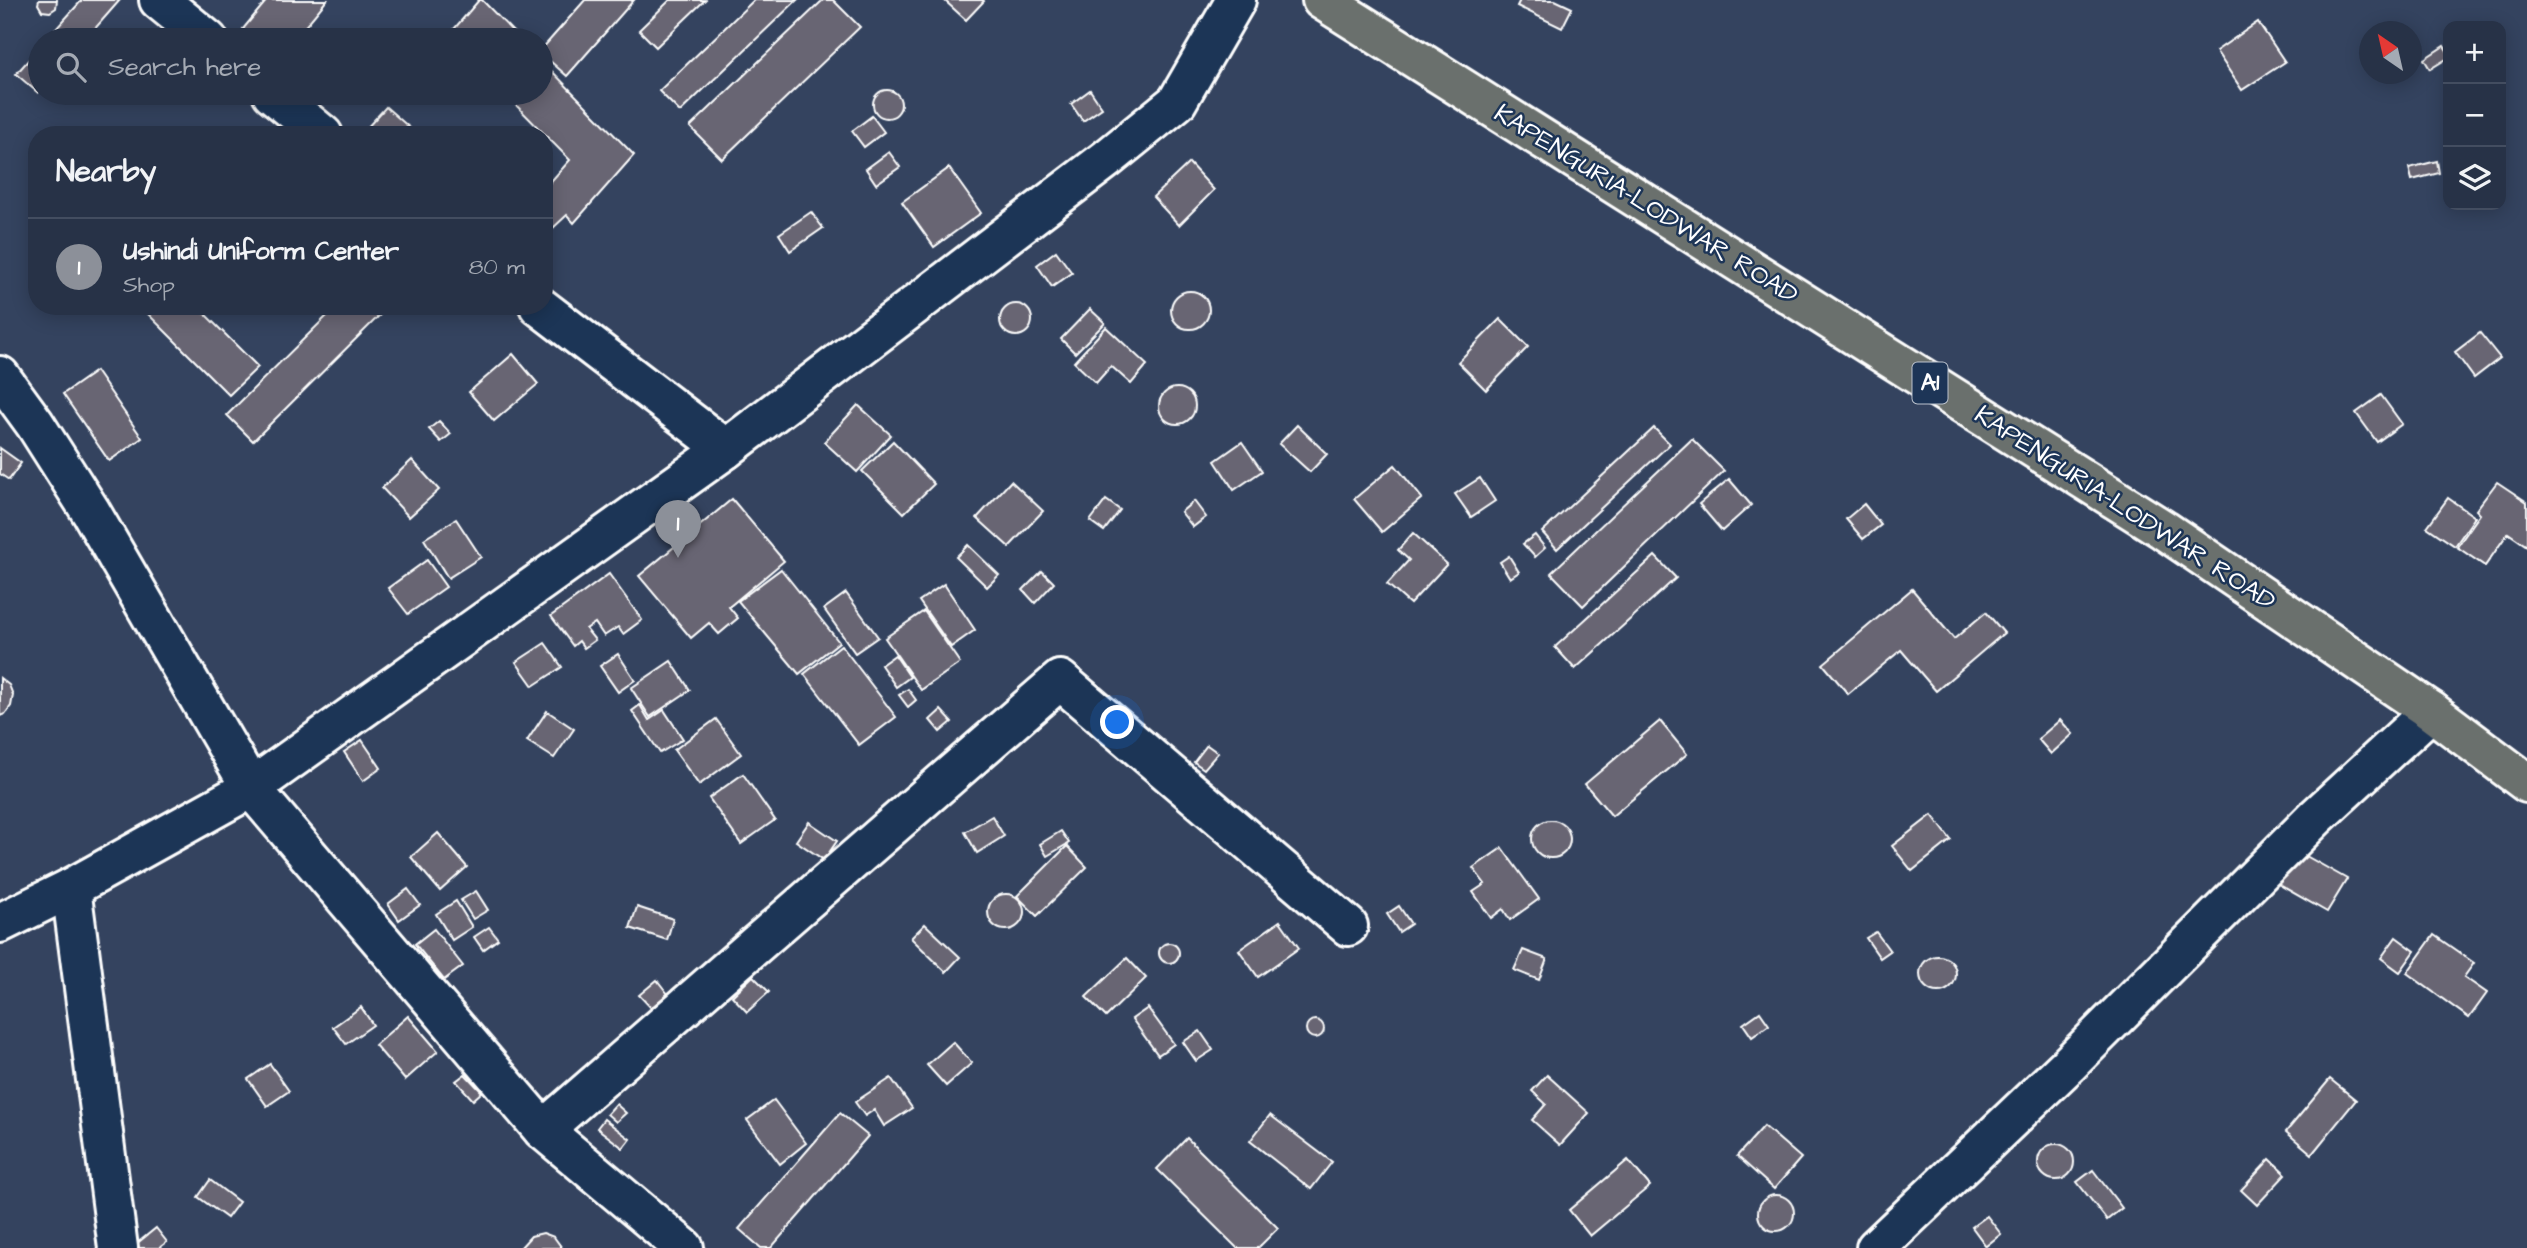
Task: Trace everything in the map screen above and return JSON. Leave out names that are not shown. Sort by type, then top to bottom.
[{"type":"highway","name":"KAPENGURIA-LODWAR ROAD","points":[[1322,0],[2164,530],[2431,711],[2527,783]]},
{"type":"street","points":[[159,0],[193,28]]},
{"type":"street","points":[[0,923],[71,888],[251,788],[726,449],[1108,158],[1177,102],[1236,0]]},
{"type":"street","points":[[287,105],[312,126]]},
{"type":"street","points":[[551,315],[726,449]]},
{"type":"street","points":[[0,376],[35,424],[91,512],[251,788],[542,1130],[684,1248]]},
{"type":"street","points":[[542,1130],[1060,680],[1348,926]]},
{"type":"street","points":[[1876,1248],[2069,1064],[2316,817],[2431,711]]},
{"type":"street","points":[[71,888],[118,1248]]},
{"type":"building","points":[[39,0],[57,0],[56,8],[50,12],[42,11]]},
{"type":"building","points":[[82,0],[120,0],[96,28],[57,28]]},
{"type":"building","points":[[267,0],[327,0],[304,28],[244,28]]},
{"type":"building","points":[[479,0],[482,0],[509,28],[455,28]]},
{"type":"building","points":[[585,0],[634,0],[567,76],[553,64],[553,36]]},
{"type":"building","points":[[670,0],[705,0],[656,47],[639,30]]},
{"type":"building","points":[[754,0],[797,0],[680,112],[659,91]]},
{"type":"building","points":[[823,0],[833,0],[860,27],[722,159],[690,127]]},
{"type":"building","points":[[944,0],[983,0],[984,1],[966,20]]},
{"type":"building","points":[[1520,0],[1555,0],[1572,8],[1562,28],[1517,6]]},
{"type":"building","points":[[2258,22],[2285,62],[2242,90],[2216,51]]},
{"type":"building","points":[[2443,47],[2443,61],[2430,69],[2424,59]]},
{"type":"building","points":[[28,60],[28,84],[16,74]]},
{"type":"building","points":[[553,72],[634,155],[574,223],[567,215],[553,228],[553,179],[570,160],[553,143],[553,126],[537,126],[516,105],[553,105]]},
{"type":"building","points":[[887,90],[897,94],[901,104],[897,114],[887,118],[877,114],[873,104],[877,94]]},
{"type":"building","points":[[1090,90],[1102,108],[1083,121],[1071,104]]},
{"type":"building","points":[[386,107],[408,126],[369,126]]},
{"type":"building","points":[[872,116],[884,132],[864,147],[852,131]]},
{"type":"building","points":[[889,152],[900,167],[876,184],[866,169]]},
{"type":"building","points":[[2437,161],[2439,173],[2412,180],[2409,168]]},
{"type":"building","points":[[1189,163],[1214,190],[1179,225],[1153,197]]},
{"type":"building","points":[[949,168],[981,213],[934,247],[902,202]]},
{"type":"building","points":[[811,212],[823,228],[790,251],[779,234]]},
{"type":"building","points":[[1056,251],[1072,273],[1052,287],[1037,265]]},
{"type":"building","points":[[1190,291],[1204,296],[1209,310],[1204,324],[1190,329],[1176,324],[1171,310],[1176,296]]},
{"type":"building","points":[[1016,304],[1027,309],[1032,320],[1027,331],[1016,336],[1005,331],[1000,320],[1005,309]]},
{"type":"building","points":[[1090,309],[1105,323],[1075,353],[1061,339]]},
{"type":"building","points":[[149,315],[206,315],[258,367],[229,395]]},
{"type":"building","points":[[328,315],[380,315],[253,441],[227,415]]},
{"type":"building","points":[[1500,319],[1528,347],[1486,390],[1458,362]]},
{"type":"building","points":[[1106,327],[1147,365],[1131,384],[1111,366],[1096,383],[1074,362]]},
{"type":"building","points":[[2480,333],[2500,358],[2474,378],[2455,352]]},
{"type":"building","points":[[513,354],[538,384],[494,421],[469,392]]},
{"type":"building","points":[[96,371],[142,438],[109,461],[63,394]]},
{"type":"building","points":[[1177,388],[1190,393],[1195,406],[1190,419],[1177,424],[1164,419],[1159,406],[1164,393]]},
{"type":"building","points":[[2381,395],[2402,424],[2377,442],[2356,413]]},
{"type":"building","points":[[858,405],[891,435],[857,472],[824,442]]},
{"type":"building","points":[[439,421],[451,434],[441,442],[429,429]]},
{"type":"building","points":[[1297,425],[1327,454],[1310,472],[1279,444]]},
{"type":"building","points":[[1654,428],[1670,444],[1557,549],[1542,532]]},
{"type":"building","points":[[1692,439],[1724,471],[1583,606],[1551,573]]},
{"type":"building","points":[[893,441],[934,484],[904,513],[862,471]]},
{"type":"building","points":[[1242,442],[1262,471],[1234,490],[1215,461]]},
{"type":"building","points":[[0,448],[21,463],[9,480],[0,474]]},
{"type":"building","points":[[412,460],[439,490],[409,517],[382,488]]},
{"type":"building","points":[[1395,465],[1422,498],[1382,532],[1354,499]]},
{"type":"building","points":[[1480,478],[1495,501],[1471,517],[1455,494]]},
{"type":"building","points":[[1729,479],[1751,505],[1722,531],[1699,504]]},
{"type":"building","points":[[1011,481],[1043,511],[1009,547],[977,518]]},
{"type":"building","points":[[2497,482],[2527,502],[2527,546],[2508,533],[2485,566],[2457,547],[2480,514],[2476,510]]},
{"type":"building","points":[[2448,498],[2475,517],[2455,546],[2427,527]]},
{"type":"building","points":[[732,499],[784,561],[729,607],[738,618],[719,634],[709,623],[691,638],[639,576]]},
{"type":"building","points":[[1106,500],[1120,510],[1104,531],[1090,521]]},
{"type":"building","points":[[1194,501],[1206,517],[1193,527],[1181,512]]},
{"type":"building","points":[[1864,504],[1881,525],[1863,539],[1846,519]]},
{"type":"building","points":[[456,519],[481,557],[448,578],[424,539]]},
{"type":"building","points":[[1413,533],[1447,564],[1410,604],[1387,584],[1409,560],[1398,550]]},
{"type":"building","points":[[1535,535],[1545,548],[1535,557],[1523,544]]},
{"type":"building","points":[[968,545],[999,575],[987,587],[956,557]]},
{"type":"building","points":[[1509,556],[1519,572],[1510,578],[1500,562]]},
{"type":"building","points":[[1655,556],[1676,578],[1575,669],[1555,647]]},
{"type":"building","points":[[427,560],[446,587],[408,614],[388,588]]},
{"type":"building","points":[[781,569],[839,642],[799,674],[738,601]]},
{"type":"building","points":[[1042,571],[1054,583],[1035,603],[1023,590]]},
{"type":"building","points":[[609,574],[642,620],[623,634],[618,627],[604,636],[595,623],[586,629],[595,640],[584,648],[579,641],[573,646],[551,616]]},
{"type":"building","points":[[944,584],[975,630],[951,647],[919,601]]},
{"type":"building","points":[[1912,589],[1954,639],[1986,612],[2004,633],[1936,691],[1901,650],[1848,694],[1823,664]]},
{"type":"building","points":[[846,593],[878,637],[855,653],[824,609]]},
{"type":"building","points":[[924,611],[960,663],[921,690],[885,638]]},
{"type":"building","points":[[545,643],[562,667],[533,686],[516,662]]},
{"type":"building","points":[[841,645],[896,717],[859,745],[804,674]]},
{"type":"building","points":[[618,654],[635,680],[618,692],[600,666]]},
{"type":"building","points":[[895,655],[910,677],[896,687],[881,665]]},
{"type":"building","points":[[671,661],[690,690],[650,717],[631,688]]},
{"type":"building","points":[[0,678],[9,685],[13,695],[11,706],[0,716]]},
{"type":"building","points":[[908,689],[916,700],[908,707],[899,695]]},
{"type":"building","points":[[640,705],[649,720],[664,710],[683,739],[660,753],[632,711]]},
{"type":"building","points":[[941,710],[952,722],[940,732],[930,720]]},
{"type":"building","points":[[547,711],[574,729],[554,758],[527,741]]},
{"type":"building","points":[[716,719],[741,754],[699,785],[674,750]]},
{"type":"building","points":[[2060,720],[2073,734],[2051,754],[2038,739]]},
{"type":"building","points":[[1660,721],[1687,754],[1612,816],[1585,784]]},
{"type":"building","points":[[362,740],[381,768],[363,781],[344,752]]},
{"type":"building","points":[[1207,745],[1218,753],[1204,769],[1194,762]]},
{"type":"building","points":[[743,774],[775,820],[741,844],[709,798]]},
{"type":"building","points":[[1932,815],[1951,840],[1912,871],[1892,846]]},
{"type":"building","points":[[992,816],[1004,836],[977,853],[965,832]]},
{"type":"building","points":[[1551,820],[1564,826],[1570,839],[1564,852],[1551,858],[1538,852],[1532,839],[1538,826]]},
{"type":"building","points":[[809,822],[837,841],[824,860],[796,841]]},
{"type":"building","points":[[1061,831],[1069,843],[1047,856],[1040,844]]},
{"type":"building","points":[[438,833],[467,867],[440,891],[411,857]]},
{"type":"building","points":[[1067,846],[1087,867],[1037,916],[1017,896]]},
{"type":"building","points":[[2290,847],[2347,879],[2327,912],[2271,880]]},
{"type":"building","points":[[1502,848],[1539,899],[1510,920],[1503,909],[1491,918],[1473,892],[1485,884],[1473,868]]},
{"type":"building","points":[[408,889],[420,905],[399,920],[388,904]]},
{"type":"building","points":[[476,891],[488,910],[473,919],[461,900]]},
{"type":"building","points":[[1006,894],[1019,899],[1024,912],[1019,925],[1006,930],[993,925],[988,912],[993,899]]},
{"type":"building","points":[[456,901],[472,927],[452,940],[436,914]]},
{"type":"building","points":[[1399,906],[1411,924],[1399,932],[1387,914]]},
{"type":"building","points":[[637,907],[673,919],[667,940],[630,928]]},
{"type":"building","points":[[1280,921],[1299,948],[1258,977],[1239,950]]},
{"type":"building","points":[[925,924],[960,957],[946,972],[911,938]]},
{"type":"building","points":[[489,927],[498,939],[483,950],[474,937]]},
{"type":"building","points":[[434,929],[463,966],[444,980],[415,944]]},
{"type":"building","points":[[1876,932],[1890,951],[1880,958],[1866,938]]},
{"type":"building","points":[[2434,935],[2474,963],[2464,977],[2487,993],[2469,1018],[2407,973]]},
{"type":"building","points":[[2396,937],[2415,951],[2400,972],[2381,958]]},
{"type":"building","points":[[1165,943],[1173,943],[1179,953],[1173,963],[1165,963],[1159,957],[1159,949]]},
{"type":"building","points":[[1523,950],[1547,959],[1539,980],[1514,970]]},
{"type":"building","points":[[1938,956],[1951,961],[1956,974],[1951,987],[1938,992],[1925,987],[1920,974],[1925,961]]},
{"type":"building","points":[[1127,958],[1146,978],[1106,1017],[1086,997]]},
{"type":"building","points":[[753,976],[769,992],[747,1012],[732,996]]},
{"type":"building","points":[[657,980],[668,994],[651,1008],[639,995]]},
{"type":"building","points":[[361,1007],[373,1025],[346,1044],[333,1027]]},
{"type":"building","points":[[1148,1008],[1174,1044],[1158,1055],[1132,1019]]},
{"type":"building","points":[[1760,1012],[1769,1025],[1752,1037],[1743,1024]]},
{"type":"building","points":[[408,1016],[438,1051],[405,1080],[375,1045]]},
{"type":"building","points":[[1311,1020],[1319,1020],[1324,1029],[1322,1036],[1311,1038],[1306,1033],[1306,1025]]},
{"type":"building","points":[[1200,1031],[1213,1050],[1196,1061],[1183,1042]]},
{"type":"building","points":[[953,1042],[972,1063],[946,1086],[927,1065]]},
{"type":"building","points":[[270,1064],[289,1091],[267,1106],[248,1079]]},
{"type":"building","points":[[465,1074],[482,1092],[473,1100],[456,1081]]},
{"type":"building","points":[[1547,1075],[1589,1113],[1560,1145],[1532,1120],[1546,1104],[1532,1091]]},
{"type":"building","points":[[891,1078],[912,1108],[884,1126],[874,1110],[865,1116],[855,1102]]},
{"type":"building","points":[[2330,1079],[2356,1100],[2312,1154],[2286,1132]]},
{"type":"building","points":[[774,1100],[806,1143],[780,1164],[747,1120]]},
{"type":"building","points":[[616,1104],[626,1113],[616,1122],[607,1114]]},
{"type":"building","points":[[840,1113],[868,1136],[771,1248],[761,1248],[739,1229]]},
{"type":"building","points":[[1270,1115],[1332,1162],[1311,1189],[1250,1141]]},
{"type":"building","points":[[604,1119],[630,1139],[623,1148],[597,1128]]},
{"type":"building","points":[[1764,1126],[1801,1158],[1774,1189],[1737,1156]]},
{"type":"building","points":[[1187,1138],[1278,1228],[1258,1248],[1237,1248],[1157,1169]]},
{"type":"building","points":[[2056,1144],[2069,1149],[2074,1162],[2069,1175],[2056,1180],[2043,1175],[2038,1162],[2043,1149]]},
{"type":"building","points":[[2270,1159],[2286,1174],[2257,1205],[2241,1190]]},
{"type":"building","points":[[1628,1160],[1650,1186],[1590,1236],[1569,1210]]},
{"type":"building","points":[[2093,1170],[2122,1208],[2107,1220],[2077,1182]]},
{"type":"building","points":[[210,1180],[239,1202],[227,1218],[198,1197]]},
{"type":"building","points":[[1776,1195],[1789,1200],[1794,1213],[1789,1226],[1776,1231],[1763,1226],[1758,1213],[1763,1200]]},
{"type":"building","points":[[1987,1216],[2001,1234],[1986,1246],[1972,1227]]},
{"type":"building","points":[[156,1228],[167,1242],[159,1248],[137,1248],[135,1245]]},
{"type":"building","points":[[543,1233],[554,1237],[562,1248],[520,1248],[531,1236]]},
{"type":"place","name":"Ushindi Uniform Center","points":[[678,558]]}]
